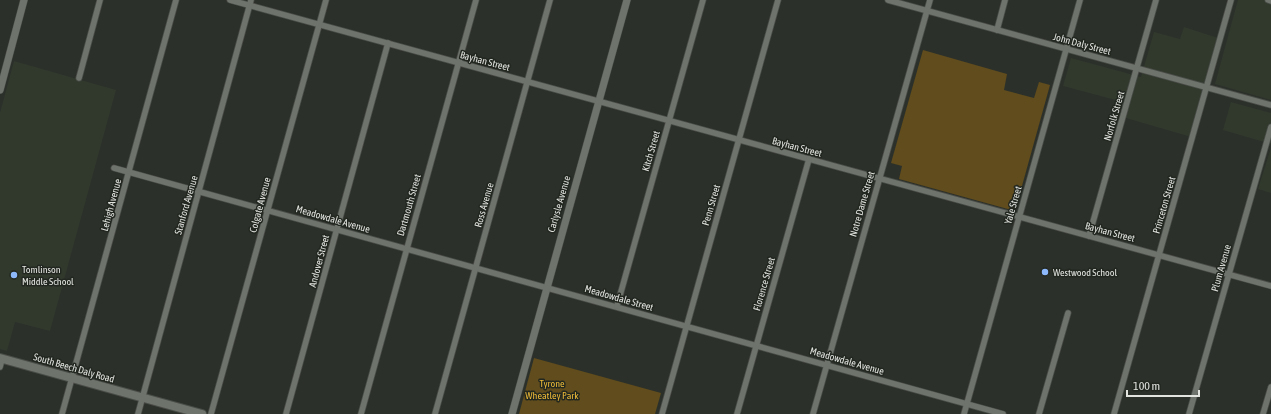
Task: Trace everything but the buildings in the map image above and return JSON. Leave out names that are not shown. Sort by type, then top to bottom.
[{"type":"main road","name":"South Beech Daly Road","points":[[1,358],[202,414]]},
{"type":"street","points":[[0,90],[24,0]]},
{"type":"street","points":[[79,78],[100,0]]},
{"type":"street","name":"Lehigh Avenue","points":[[62,414],[176,0]]},
{"type":"street","name":"Bayhan Street","points":[[230,0],[250,3],[319,24],[527,82],[1271,286]]},
{"type":"street","name":"Colgate Avenue","points":[[211,414],[326,0]]},
{"type":"street","name":"Dartmouth Street","points":[[361,414],[476,0]]},
{"type":"street","name":"Ross Avenue","points":[[435,414],[550,0]]},
{"type":"street","name":"Carlysle Avenue","points":[[512,414],[627,0]]},
{"type":"street","name":"Kitch Street","points":[[617,306],[703,0]]},
{"type":"street","name":"Penn Street","points":[[662,414],[778,0]]},
{"type":"street","name":"John Daly Street","points":[[888,0],[1271,105]]},
{"type":"street","name":"Notre Dame Street","points":[[813,414],[930,0]]},
{"type":"street","points":[[997,30],[1005,0]]},
{"type":"street","name":"Yale Street","points":[[964,414],[1080,0]]},
{"type":"street","name":"Norfolk Street","points":[[1089,236],[1156,0]]},
{"type":"street","name":"Princeton Street","points":[[1114,414],[1231,0]]},
{"type":"street","name":"Stanford Avenue","points":[[138,414],[250,3]]},
{"type":"street","name":"Andover Street","points":[[286,414],[388,43]]},
{"type":"street","name":"Plum Avenue","points":[[1189,414],[1271,127]]},
{"type":"street","name":"Florence Street","points":[[737,414],[809,159]]},
{"type":"street","name":"Meadowdale Avenue","points":[[114,168],[547,287]]},
{"type":"street","name":"Meadowdale Street","points":[[547,287],[687,326]]},
{"type":"street","points":[[1039,414],[1068,313]]},
{"type":"street","name":"Meadowdale Avenue","points":[[687,326],[1003,414]]},
{"type":"street","points":[[0,367],[1,358]]},
{"type":"street","points":[[1264,414],[1271,387]]},
{"type":"shaded area","points":[[1238,0],[1271,0],[1271,100],[1215,84]]},
{"type":"shaded area","points":[[1184,27],[1218,38],[1191,136],[1119,116],[1123,102],[1063,86],[1071,58],[1141,77],[1154,32],[1180,39]]},
{"type":"shaded area","points":[[14,61],[116,90],[50,331],[15,322],[7,351],[0,349],[0,113]]},
{"type":"shaded area","points":[[1231,102],[1271,113],[1271,144],[1223,130]]},
{"type":"shaded area","points":[[1271,148],[1271,193],[1258,189]]},
{"type":"green space","points":[[923,50],[1007,74],[1004,90],[1034,98],[1039,82],[1050,85],[1015,211],[899,179],[902,166],[891,163]]},
{"type":"green space","name":"Tyrone Wheatley Park","points":[[534,358],[661,393],[655,414],[519,414]]},
{"type":"place","name":"Westwood School","points":[[1045,272]]},
{"type":"place","name":"Tomlinson Middle School","points":[[14,275]]}]
